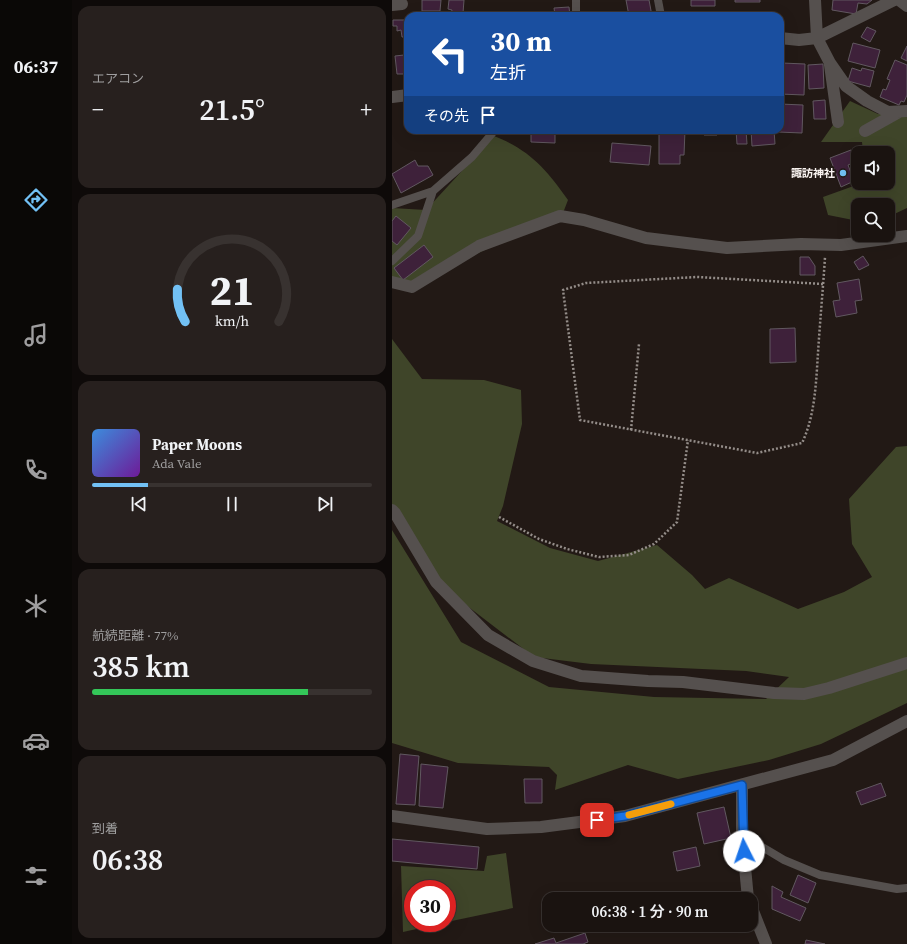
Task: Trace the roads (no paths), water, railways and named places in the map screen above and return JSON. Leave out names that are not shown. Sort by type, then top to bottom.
[{"type":"street","points":[[815,0],[817,38],[830,63],[846,86],[867,101],[888,112],[903,111]]},
{"type":"street","points":[[784,38],[799,40],[817,38],[894,0]]},
{"type":"street","points":[[899,0],[907,6]]},
{"type":"street","points":[[830,63],[838,122]]},
{"type":"street","points":[[392,97],[404,96]]},
{"type":"street","points":[[865,131],[903,111]]},
{"type":"street","points":[[392,282],[412,287],[479,246],[560,216],[584,220],[646,238],[727,248],[841,245],[907,236]]},
{"type":"street","points":[[392,510],[436,582],[488,635],[533,661],[581,676],[648,682],[683,682],[774,693],[804,694],[829,688],[907,662]]},
{"type":"street","points":[[392,816],[487,829],[541,827],[625,816],[833,760],[907,721]]},
{"type":"street","points":[[742,785],[742,835],[747,892]]},
{"type":"street","points":[[758,924],[766,944]]},
{"type":"lane","points":[[576,0],[576,12]]},
{"type":"lane","points":[[658,0],[660,12]]},
{"type":"lane","points":[[392,205],[433,191],[472,157],[492,134]]},
{"type":"lane","points":[[392,261],[418,236],[433,191]]},
{"type":"lane","points":[[742,835],[784,860],[820,874],[897,889],[907,888]]},
{"type":"place","name":"諏訪神社","points":[[843,173]]}]
